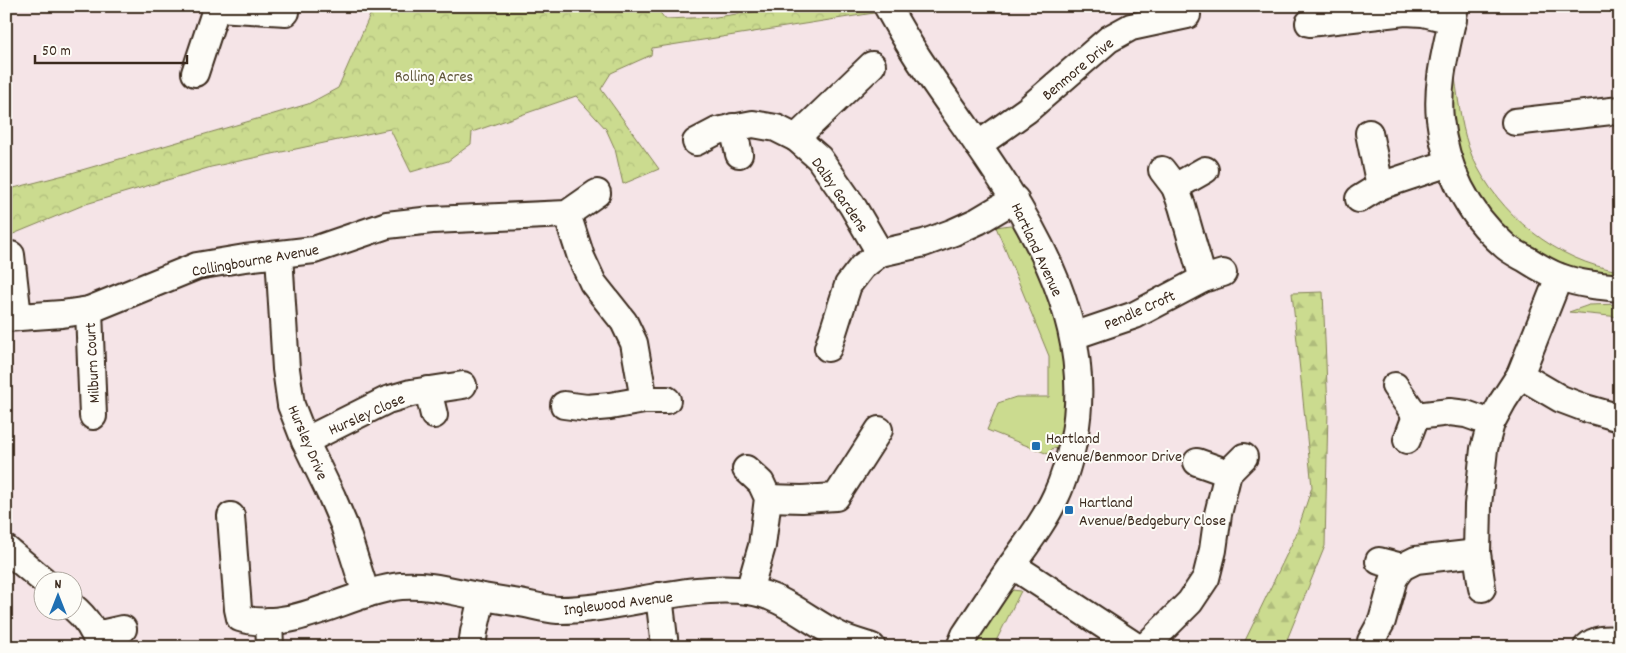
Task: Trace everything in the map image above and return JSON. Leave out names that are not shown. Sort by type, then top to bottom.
[{"type":"street","name":"Hartland Avenue","points":[[887,6],[918,58],[1015,200],[1046,259],[1062,298],[1073,336],[1078,364],[1079,394],[1077,418],[1067,467],[1057,494],[1046,516],[966,635],[960,647]]},
{"type":"street","points":[[195,73],[217,7],[286,12]]},
{"type":"street","points":[[1309,24],[1341,13],[1454,13],[1441,70],[1440,119],[1449,163],[1461,192],[1478,218],[1504,246],[1537,266],[1558,277],[1592,286],[1620,288]]},
{"type":"street","name":"Benmore Drive","points":[[978,145],[1027,110],[1109,39],[1131,27],[1187,15]]},
{"type":"street","points":[[796,138],[872,65]]},
{"type":"street","points":[[1515,122],[1620,110]]},
{"type":"street","name":"Dalby Gardens","points":[[696,142],[717,130],[753,124],[776,128],[796,138],[820,158],[852,205],[880,253]]},
{"type":"street","points":[[733,127],[739,154]]},
{"type":"street","points":[[1369,132],[1369,192],[1449,163]]},
{"type":"street","name":"Pendle Croft","points":[[1073,336],[1135,315],[1213,276],[1169,178],[1205,170]]},
{"type":"street","points":[[564,405],[587,408],[656,400],[624,322],[593,283],[581,257],[567,214],[597,193]]},
{"type":"street","points":[[828,348],[848,285],[862,267],[880,253],[924,243],[954,232],[1015,200]]},
{"type":"street","name":"Collingbourne Avenue","points":[[12,318],[88,310],[197,266],[314,250],[387,225],[432,220],[567,214]]},
{"type":"street","name":"Hursley Drive","points":[[279,254],[286,369],[291,405],[305,441],[341,518],[366,594]]},
{"type":"street","points":[[11,255],[12,318]]},
{"type":"street","points":[[1482,588],[1477,553],[1478,505],[1484,449],[1491,423],[1520,375],[1558,277]]},
{"type":"street","name":"Milburn Court","points":[[88,310],[93,416]]},
{"type":"street","points":[[1520,375],[1561,399],[1620,418]]},
{"type":"street","name":"Hursley Close","points":[[305,441],[387,400],[431,403],[463,385]]},
{"type":"street","points":[[1395,386],[1416,416]]},
{"type":"street","points":[[1416,416],[1450,412],[1466,414],[1491,423]]},
{"type":"street","points":[[1407,440],[1416,416]]},
{"type":"street","points":[[768,498],[836,497],[879,430]]},
{"type":"street","points":[[1144,647],[1190,602],[1206,578],[1213,550],[1218,514],[1236,465],[1196,462]]},
{"type":"street","points":[[746,469],[761,483],[768,498],[762,546],[750,591]]},
{"type":"street","name":"Inglewood Avenue","points":[[231,516],[238,609],[240,618],[251,622],[291,618],[366,594],[400,586],[448,588],[482,597],[554,610],[584,610],[659,596],[714,590],[750,591],[772,598],[837,634],[872,647]]},
{"type":"street","points":[[6,549],[32,571]]},
{"type":"street","points":[[1372,645],[1382,621],[1394,578],[1390,564],[1477,553]]},
{"type":"street","points":[[1012,565],[1137,647]]},
{"type":"street","points":[[659,596],[666,647]]},
{"type":"street","points":[[472,647],[482,597]]},
{"type":"street","points":[[82,614],[97,641],[123,629]]},
{"type":"street","points":[[269,621],[270,647]]},
{"type":"street","points":[[1587,647],[1591,643],[1603,639],[1620,640]]},
{"type":"green space","name":"Rolling Acres","points":[[374,6],[655,6],[665,19],[716,17],[794,6],[872,6],[874,13],[652,48],[651,55],[611,73],[601,89],[659,169],[623,184],[615,149],[606,129],[576,96],[472,132],[471,144],[448,161],[411,172],[390,129],[211,167],[86,204],[6,237],[6,190],[68,174],[308,104],[338,88]]},
{"type":"green space","points":[[1455,78],[1461,118],[1472,156],[1483,177],[1497,197],[1514,216],[1552,246],[1597,266],[1620,271],[1620,275],[1599,274],[1578,269],[1539,253],[1506,228],[1492,212],[1470,181],[1463,165],[1453,112]]},
{"type":"green space","points":[[1010,225],[1018,227],[1026,236],[1060,327],[1068,404],[1058,449],[1053,448],[1048,454],[987,430],[998,403],[1016,397],[1049,397],[1049,356],[996,227]]},
{"type":"green space","points":[[1323,292],[1328,410],[1325,546],[1284,647],[1242,647],[1296,535],[1312,487],[1292,293]]},
{"type":"green space","points":[[1620,304],[1620,317],[1569,312],[1589,305]]},
{"type":"green space","points":[[1012,590],[1021,591],[993,647],[972,647],[1006,595]]},
{"type":"place","name":"Hartland Avenue/Benmoor Drive","points":[[1036,446]]},
{"type":"place","name":"Hartland Avenue/Bedgebury Close","points":[[1069,510]]}]
